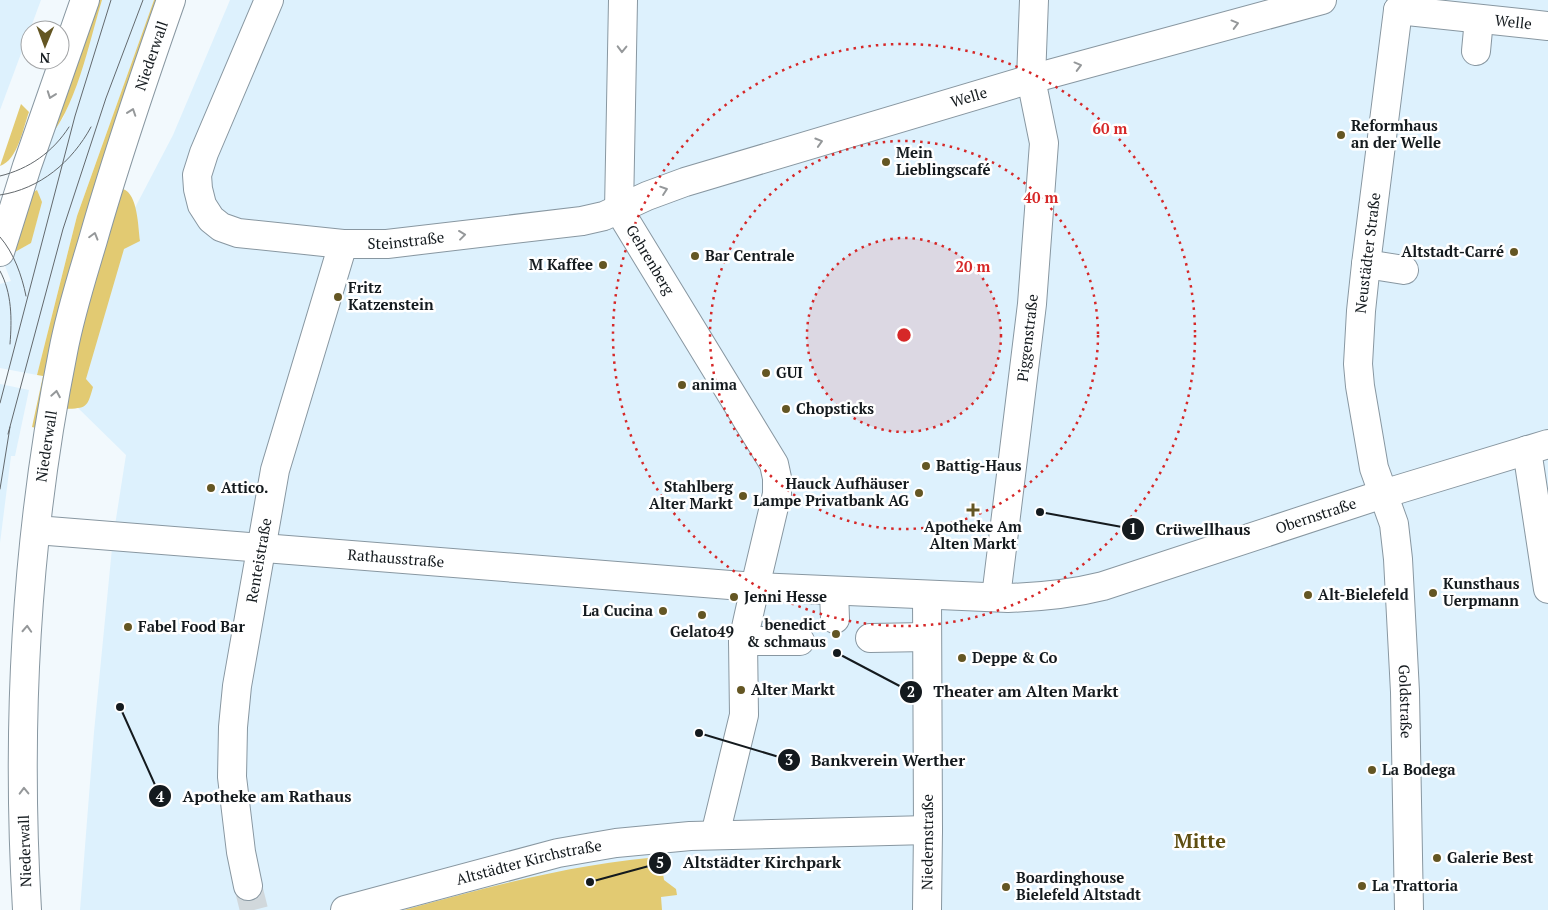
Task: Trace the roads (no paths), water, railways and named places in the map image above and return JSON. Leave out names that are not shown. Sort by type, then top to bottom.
[{"type":"street","points":[[0,252],[5,214],[40,128],[85,0]]},
{"type":"street","name":"Niederwall","points":[[27,910],[23,748],[24,679],[29,596],[47,442],[63,351],[75,303],[116,158],[171,0]]},
{"type":"street","name":"Steinstraße","points":[[269,0],[204,153],[197,175],[202,205],[212,219],[221,227],[238,233],[343,244],[387,244],[582,222],[619,210]]},
{"type":"street","name":"Gehrenberg","points":[[623,0],[619,210],[774,464],[777,478],[777,494],[755,586]]},
{"type":"street","name":"Piggenstraße","points":[[996,597],[1032,304],[1044,143],[1031,79],[1034,0]]},
{"type":"street","name":"Welle","points":[[619,210],[647,196],[686,182],[1031,79],[1322,0]]},
{"type":"street","name":"Welle","points":[[1394,5],[1479,19],[1548,26]]},
{"type":"street","name":"Neustädter Straße","points":[[1383,494],[1374,468],[1358,364],[1361,311],[1394,5]]},
{"type":"street","name":"Welle","points":[[1476,51],[1479,19]]},
{"type":"street","name":"Renteistraße","points":[[248,886],[241,852],[232,777],[233,727],[237,686],[275,470],[343,244]]},
{"type":"street","points":[[1366,264],[1404,270]]},
{"type":"street","points":[[1538,447],[1548,589]]},
{"type":"street","name":"Obernstraße","points":[[996,597],[1044,597],[1076,593],[1103,586],[1383,494],[1538,447]]},
{"type":"street","name":"Goldstraße","points":[[1383,494],[1394,524],[1398,559],[1406,711],[1409,910]]},
{"type":"street","name":"Rathausstraße","points":[[36,530],[755,586]]},
{"type":"street","points":[[715,835],[744,715],[743,641],[755,586],[996,597]]},
{"type":"street","points":[[834,591],[835,619]]},
{"type":"street","name":"Niedernstraße","points":[[927,595],[927,636],[916,693],[928,830],[927,910]]},
{"type":"street","points":[[870,638],[927,636]]},
{"type":"street","points":[[743,641],[800,641]]},
{"type":"street","name":"Altstädter Kirchstraße","points":[[345,910],[504,876],[558,853],[616,843],[650,848],[715,835],[928,830]]},
{"type":"tunnel","points":[[248,886],[254,910]]},
{"type":"tram line","points":[[0,403],[75,116],[111,0]]},
{"type":"tram line","points":[[8,434],[63,229],[106,98],[143,0]]},
{"type":"tram line","points":[[0,176],[21,169],[48,152],[69,127]]},
{"type":"tram line","points":[[0,195],[28,187],[53,172],[74,152],[91,127]]},
{"type":"tram line","points":[[0,237],[17,265],[26,296]]},
{"type":"tram line","points":[[0,271],[9,297],[10,344]]},
{"type":"tram line","points":[[0,489],[10,427]]},
{"type":"place","name":"Reformhaus an der Welle","points":[[1341,135]]},
{"type":"place","name":"Mein Lieblingscafé","points":[[886,162]]},
{"type":"place","name":"Altstadt-Carré","points":[[1514,252]]},
{"type":"place","name":"Bar Centrale","points":[[695,256]]},
{"type":"place","name":"M Kaffee","points":[[603,265]]},
{"type":"place","name":"Fritz Katzenstein","points":[[338,297]]},
{"type":"place","name":"GUI","points":[[766,373]]},
{"type":"place","name":"anima","points":[[682,385]]},
{"type":"place","name":"Chopsticks","points":[[786,409]]},
{"type":"place","name":"Battig-Haus","points":[[926,466]]},
{"type":"place","name":"Attico.","points":[[211,488]]},
{"type":"place","name":"Hauck Aufhäuser Lampe Privatbank AG","points":[[919,493]]},
{"type":"place","name":"Stahlberg Alter Markt","points":[[743,496]]},
{"type":"place","name":"Apotheke Am Alten Markt","points":[[973,510]]},
{"type":"place","name":"Crüwellhaus","points":[[1040,512]]},
{"type":"place","name":"Kunsthaus Uerpmann","points":[[1433,593]]},
{"type":"place","name":"Alt-Bielefeld","points":[[1308,595]]},
{"type":"place","name":"Jenni Hesse","points":[[734,597]]},
{"type":"place","name":"La Cucina","points":[[663,611]]},
{"type":"place","name":"Gelato49","points":[[702,615]]},
{"type":"place","name":"Fabel Food Bar","points":[[128,627]]},
{"type":"place","name":"benedict & schmaus","points":[[836,634]]},
{"type":"place","name":"Theater am Alten Markt","points":[[837,653]]},
{"type":"place","name":"Deppe & Co","points":[[962,658]]},
{"type":"place","name":"Alter Markt","points":[[741,690]]},
{"type":"place","name":"Apotheke am Rathaus","points":[[120,707]]},
{"type":"place","name":"Bankverein Werther","points":[[699,733]]},
{"type":"place","name":"La Bodega","points":[[1372,770]]},
{"type":"place","name":"Galerie Best","points":[[1437,858]]},
{"type":"place","name":"Altstädter Kirchpark","points":[[590,882]]},
{"type":"place","name":"La Trattoria","points":[[1362,886]]},
{"type":"place","name":"Boardinghouse Bielefeld Altstadt","points":[[1006,887]]},
{"type":"district","name":"Mitte","points":[[1200,841]]}]
